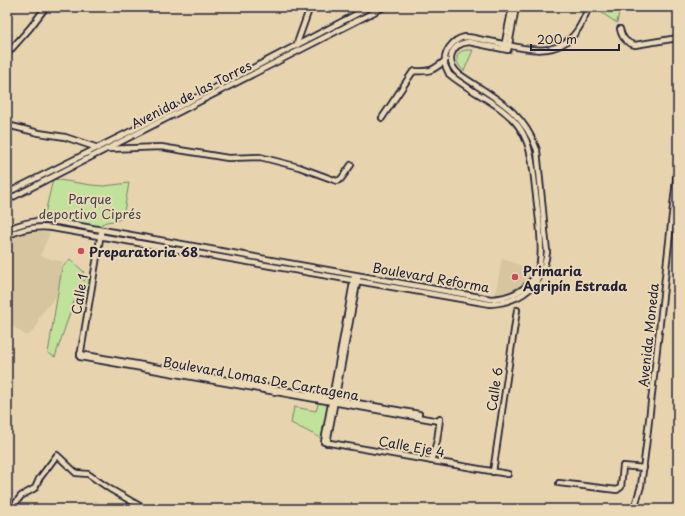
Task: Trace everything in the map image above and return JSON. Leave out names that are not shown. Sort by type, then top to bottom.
[{"type":"main road","points":[[7,54],[46,7]]},
{"type":"main road","points":[[296,46],[310,7]]},
{"type":"main road","points":[[360,20],[360,12],[362,7]]},
{"type":"main road","name":"Avenida de las Torres","points":[[7,193],[157,118],[370,7]]},
{"type":"main road","name":"Avenida de las Torres","points":[[7,200],[384,7]]},
{"type":"main road","points":[[506,47],[512,7]]},
{"type":"main road","points":[[506,47],[516,7]]},
{"type":"main road","points":[[382,118],[415,71],[428,72],[438,66],[451,56],[458,45],[466,42],[535,50],[549,49],[565,43],[576,32],[589,7]]},
{"type":"main road","points":[[620,29],[621,35],[625,40],[630,44],[635,45],[678,38]]},
{"type":"main road","points":[[445,60],[449,48],[454,41],[461,38],[470,37],[506,47]]},
{"type":"main road","name":"Boulevard Reforma","points":[[7,230],[16,226],[40,221],[52,221],[491,299],[508,297],[517,293],[531,281],[540,263],[540,242],[533,192],[536,176],[537,150],[531,135],[522,121],[510,109],[458,74],[451,65],[451,56]]},
{"type":"main road","name":"Boulevard Reforma","points":[[7,236],[21,230],[40,227],[100,235],[490,304],[501,304],[517,298],[530,290],[536,282],[546,259],[536,176],[531,153],[518,125],[506,113],[449,74],[445,66],[445,60]]},
{"type":"main road","points":[[7,125],[39,133],[65,137],[97,148],[162,147],[228,158],[260,157],[299,167],[337,181],[341,179],[351,165]]},
{"type":"main road","name":"Avenida Moneda","points":[[634,509],[641,486],[644,468],[678,162]]},
{"type":"main road","name":"Calle 1","points":[[79,355],[101,230]]},
{"type":"main road","points":[[333,401],[356,275]]},
{"type":"main road","name":"Calle 6","points":[[493,472],[517,310]]},
{"type":"main road","name":"Boulevard Lomas De Cartagena","points":[[79,355],[440,419],[437,441],[431,461]]},
{"type":"main road","name":"Calle Eje 4","points":[[333,401],[325,443],[342,444],[508,474]]},
{"type":"main road","points":[[10,509],[21,496],[35,488],[39,479],[57,455],[76,474],[88,474],[110,489],[145,509]]},
{"type":"main road","points":[[559,483],[617,490],[620,488],[623,466],[644,468]]},
{"type":"shaded area","points":[[34,232],[50,233],[40,256],[63,262],[57,295],[39,317],[38,325],[29,335],[25,335],[7,322],[7,240],[22,234]]},
{"type":"shaded area","name":"Primaria Agripín Estrada","points":[[502,258],[530,269],[533,274],[522,287],[508,295],[495,297]]},
{"type":"shaded area","points":[[95,500],[110,509],[88,509]]},
{"type":"green space","points":[[593,7],[620,7],[617,23]]},
{"type":"green space","points":[[473,50],[464,71],[458,64],[458,55],[463,51]]},
{"type":"green space","name":"Parque deportivo Ciprés","points":[[53,179],[104,186],[129,183],[123,217],[101,224],[98,227],[44,218]]},
{"type":"green space","points":[[70,259],[84,272],[80,277],[84,281],[87,278],[90,281],[87,303],[74,301],[55,357],[48,353],[62,268]]},
{"type":"green space","points":[[319,401],[329,403],[321,438],[291,423],[294,407],[316,411]]},
{"type":"place","name":"Preparatoria 68","points":[[81,251]]},
{"type":"place","name":"Primaria Agripín Estrada","points":[[515,277]]}]
